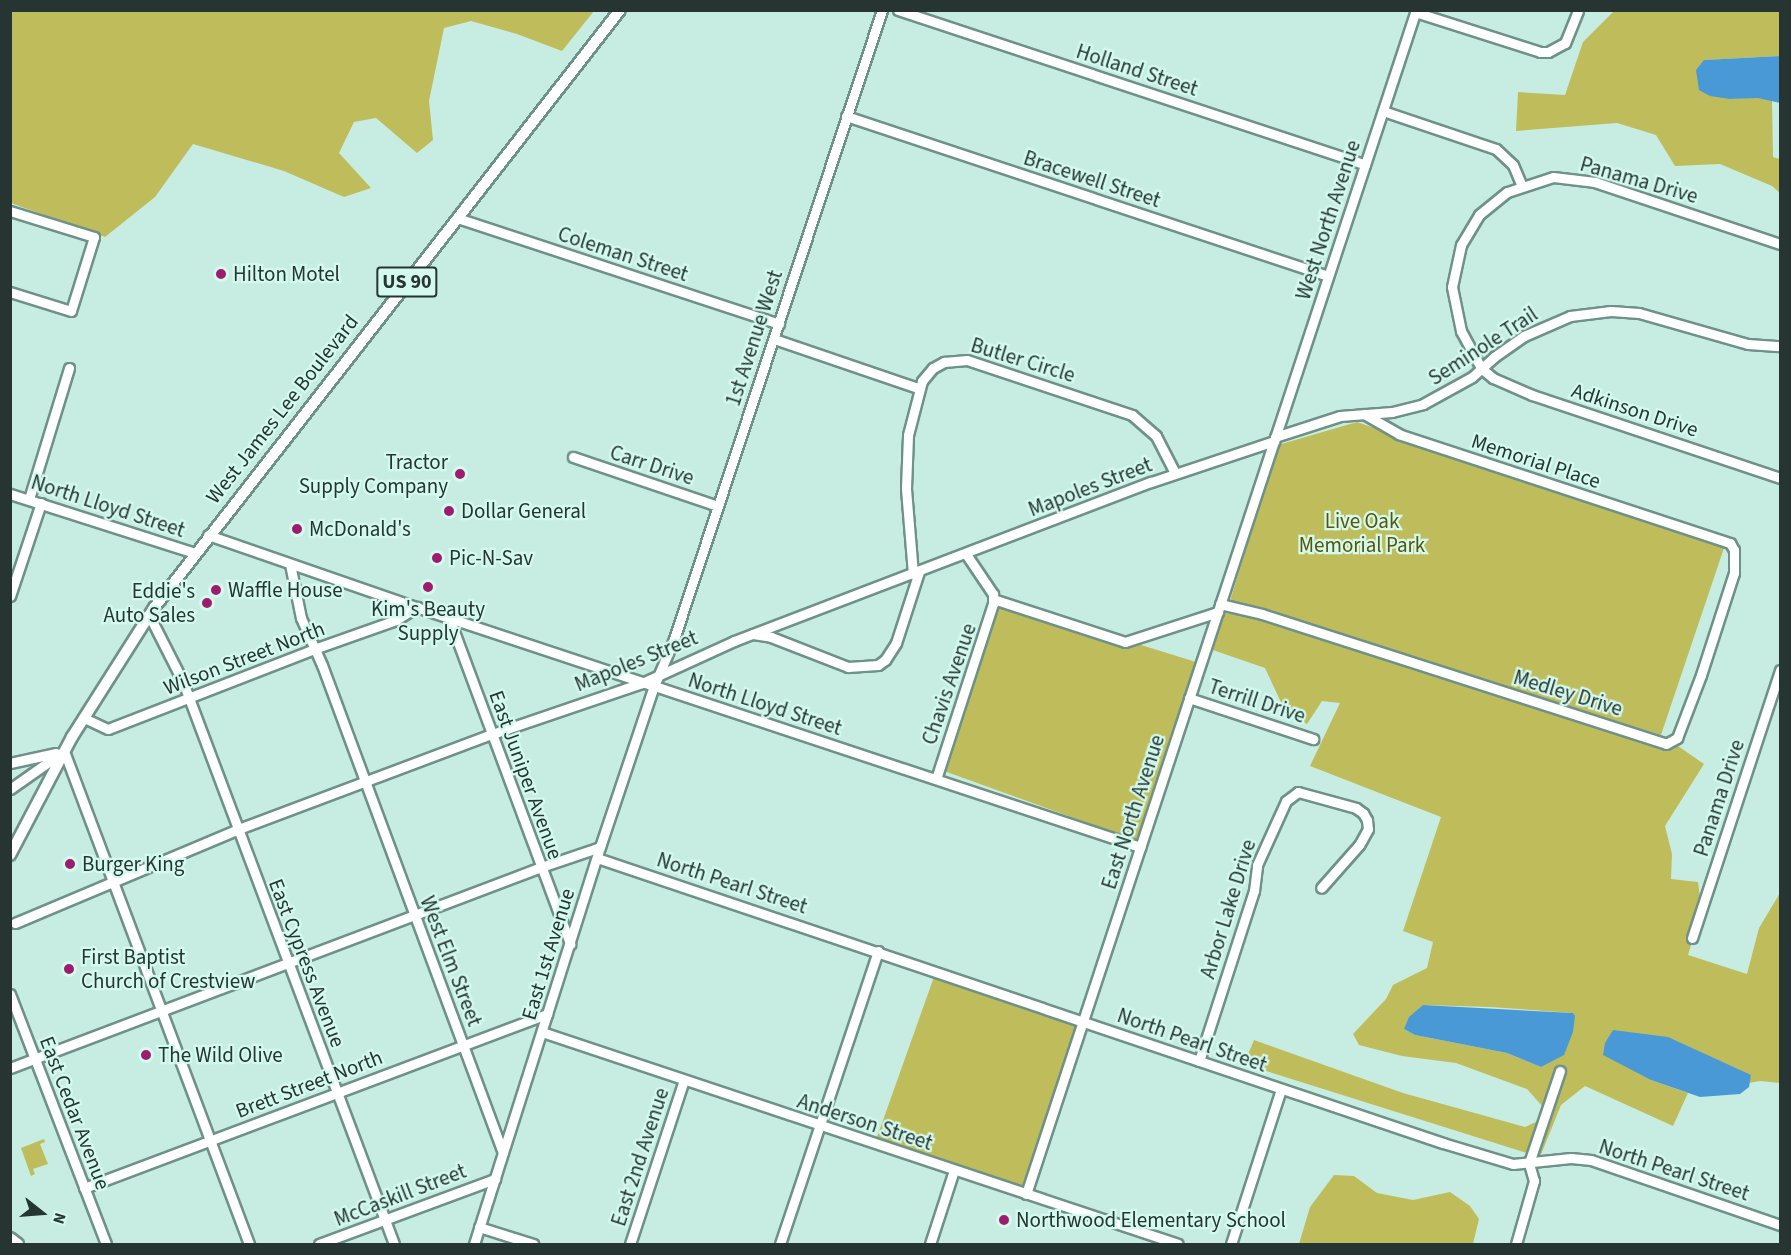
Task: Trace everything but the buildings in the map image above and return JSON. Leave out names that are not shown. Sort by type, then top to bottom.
[{"type":"main road","name":"West James Lee Boulevard","points":[[10,855],[64,751],[149,615],[208,535],[620,10]]},
{"type":"main road","points":[[10,1238],[18,1245]]},
{"type":"street","name":"1st Avenue West","points":[[659,675],[674,639],[882,10]]},
{"type":"street","name":"Holland Street","points":[[898,10],[1365,164]]},
{"type":"street","points":[[1416,11],[1540,52],[1548,52],[1565,43],[1578,10]]},
{"type":"street","name":"West North Avenue","points":[[1275,439],[1416,11]]},
{"type":"street","points":[[1383,111],[1496,149],[1513,165],[1522,186]]},
{"type":"street","name":"Bracewell Street","points":[[846,116],[1328,276]]},
{"type":"street","name":"Panama Drive","points":[[1481,369],[1461,331],[1456,315],[1452,296],[1455,265],[1463,239],[1479,215],[1507,192],[1553,177],[1584,179],[1780,244]]},
{"type":"street","points":[[10,211],[94,237],[71,311],[10,292]]},
{"type":"street","name":"Coleman Street","points":[[457,218],[779,324]]},
{"type":"street","name":"Seminole Trail","points":[[1275,439],[1340,416],[1392,412],[1423,404],[1466,381],[1494,357],[1537,328],[1570,316],[1598,311],[1651,315],[1748,344],[1780,346]]},
{"type":"street","points":[[774,339],[918,388]]},
{"type":"street","name":"Butler Circle","points":[[916,573],[906,469],[908,435],[918,388],[933,368],[956,359],[967,360],[1132,415],[1144,422],[1156,436],[1175,473]]},
{"type":"street","points":[[29,497],[69,368]]},
{"type":"street","name":"Adkinson Drive","points":[[1481,369],[1500,382],[1532,395],[1780,478]]},
{"type":"street","name":"Memorial Place","points":[[1364,414],[1399,434],[1701,534]]},
{"type":"street","name":"Mapoles Street","points":[[15,923],[111,880],[236,830],[492,734],[642,683],[751,634],[1175,473],[1275,439]]},
{"type":"street","name":"East North Avenue","points":[[1026,1194],[1275,439]]},
{"type":"street","name":"Carr Drive","points":[[573,457],[718,506]]},
{"type":"street","name":"North Lloyd Street","points":[[10,494],[29,497],[41,503],[195,553]]},
{"type":"street","points":[[10,596],[41,503]]},
{"type":"street","name":"Medley Drive","points":[[1219,608],[1262,614],[1670,744],[1679,733],[1701,675],[1734,573],[1734,550],[1730,543],[1701,534]]},
{"type":"street","name":"North Lloyd Street","points":[[208,535],[642,683],[1140,847]]},
{"type":"street","points":[[966,554],[993,594],[993,599],[1125,642],[1219,608]]},
{"type":"street","name":"West Elm Street","points":[[290,564],[302,618],[503,1153]]},
{"type":"street","points":[[751,634],[778,639],[848,667],[878,664],[885,660],[896,643],[916,573]]},
{"type":"street","name":"Chavis Avenue","points":[[936,779],[987,628],[993,599]]},
{"type":"street","name":"Wilson Street North","points":[[84,718],[108,729],[314,649],[396,620],[417,607]]},
{"type":"street","name":"East Cypress Avenue","points":[[149,615],[188,698],[394,1245]]},
{"type":"street","name":"East Juniper Avenue","points":[[449,618],[570,944]]},
{"type":"street","name":"Panama Drive","points":[[1692,938],[1780,670]]},
{"type":"street","name":"East 1st Avenue","points":[[474,1245],[600,848],[659,675]]},
{"type":"street","name":"Terrill Drive","points":[[1189,698],[1313,739]]},
{"type":"street","points":[[10,763],[64,751]]},
{"type":"street","points":[[10,789],[64,751]]},
{"type":"street","points":[[64,751],[249,1245]]},
{"type":"street","name":"Arbor Lake Drive","points":[[1199,1062],[1254,891],[1257,865],[1287,801],[1298,792],[1356,808],[1367,820],[1368,829],[1359,845],[1320,888]]},
{"type":"street","points":[[10,1068],[541,867],[600,848]]},
{"type":"street","name":"North Pearl Street","points":[[597,858],[878,951],[1199,1062],[1494,1159],[1513,1164],[1571,1158],[1592,1160],[1780,1225]]},
{"type":"street","points":[[780,1245],[878,951]]},
{"type":"street","name":"East Cedar Avenue","points":[[10,994],[106,1245]]},
{"type":"street","name":"Brett Street North","points":[[84,1188],[547,1014]]},
{"type":"street","name":"Anderson Street","points":[[542,1032],[1178,1245]]},
{"type":"street","points":[[1516,1245],[1534,1181],[1529,1163],[1560,1071]]},
{"type":"street","name":"East 2nd Avenue","points":[[630,1245],[684,1080]]},
{"type":"street","points":[[1230,1245],[1281,1089]]},
{"type":"street","points":[[930,1245],[954,1170]]},
{"type":"street","name":"McCaskill Street","points":[[319,1245],[495,1179]]},
{"type":"street","points":[[479,1227],[533,1245]]},
{"type":"green space","points":[[10,11],[594,11],[562,51],[517,34],[471,21],[444,28],[429,101],[433,140],[417,153],[376,118],[354,122],[339,153],[371,188],[344,197],[284,171],[193,144],[155,197],[105,237],[11,203]]},
{"type":"green space","points":[[1614,11],[1780,11],[1780,56],[1704,60],[1730,99],[1758,97],[1772,101],[1773,157],[1780,159],[1780,193],[1772,186],[1720,164],[1675,166],[1656,135],[1617,123],[1516,131],[1518,92],[1565,95],[1583,42]]},
{"type":"green space","name":"Live Oak Memorial Park","points":[[1357,422],[1724,548],[1661,735],[1230,601],[1278,445]]},
{"type":"green space","points":[[998,605],[1117,645],[1138,644],[1196,662],[1137,841],[944,771]]},
{"type":"green space","points":[[1225,613],[1261,618],[1665,748],[1678,746],[1704,764],[1665,826],[1672,854],[1671,879],[1698,882],[1700,897],[1686,940],[1692,942],[1688,955],[1747,974],[1759,928],[1780,893],[1780,1083],[1760,1081],[1749,1083],[1751,1075],[1651,1080],[1688,1093],[1673,1126],[1585,1086],[1561,1105],[1540,1157],[1537,1156],[1566,1069],[1557,1066],[1543,1107],[1527,1089],[1456,1063],[1402,1056],[1359,1045],[1353,1034],[1386,999],[1393,985],[1427,968],[1433,942],[1403,931],[1441,817],[1310,766],[1340,703],[1322,701],[1307,724],[1285,711],[1265,668],[1210,649]],"holes":[[[1423,1005],[1573,1013],[1541,1067],[1507,1053],[1415,1035],[1404,1029]]]},
{"type":"green space","points":[[935,974],[1077,1023],[1022,1189],[876,1140]]},
{"type":"green space","points":[[1254,1040],[1403,1093],[1525,1127],[1538,1121],[1527,1153],[1244,1064]]},
{"type":"green space","points":[[44,1139],[45,1142],[40,1144],[48,1164],[33,1169],[35,1174],[31,1176],[21,1148]]},
{"type":"green space","points":[[1334,1175],[1354,1176],[1377,1193],[1413,1200],[1450,1192],[1470,1206],[1479,1219],[1473,1244],[1299,1244],[1310,1207]]},
{"type":"water","points":[[1780,56],[1780,103],[1758,98],[1730,99],[1710,96],[1699,90],[1696,70],[1704,60]]},
{"type":"water","points":[[1423,1005],[1573,1013],[1575,1016],[1573,1032],[1564,1055],[1541,1067],[1507,1053],[1415,1035],[1404,1029],[1409,1017]]},
{"type":"water","points":[[1613,1030],[1668,1037],[1751,1075],[1749,1087],[1740,1094],[1700,1097],[1651,1080],[1603,1055],[1605,1043]]},
{"type":"place","name":"Hilton Motel","points":[[221,274]]},
{"type":"place","name":"Tractor Supply Company","points":[[460,474]]},
{"type":"place","name":"Dollar General","points":[[449,511]]},
{"type":"place","name":"McDonald's","points":[[297,529]]},
{"type":"place","name":"Pic-N-Sav","points":[[437,558]]},
{"type":"place","name":"Kim's Beauty Supply","points":[[428,587]]},
{"type":"place","name":"Waffle House","points":[[216,590]]},
{"type":"place","name":"Eddie's Auto Sales","points":[[207,603]]},
{"type":"place","name":"Burger King","points":[[70,864]]},
{"type":"place","name":"First Baptist Church of Crestview","points":[[69,969]]},
{"type":"place","name":"The Wild Olive","points":[[146,1055]]},
{"type":"place","name":"Northwood Elementary School","points":[[1004,1220]]}]
